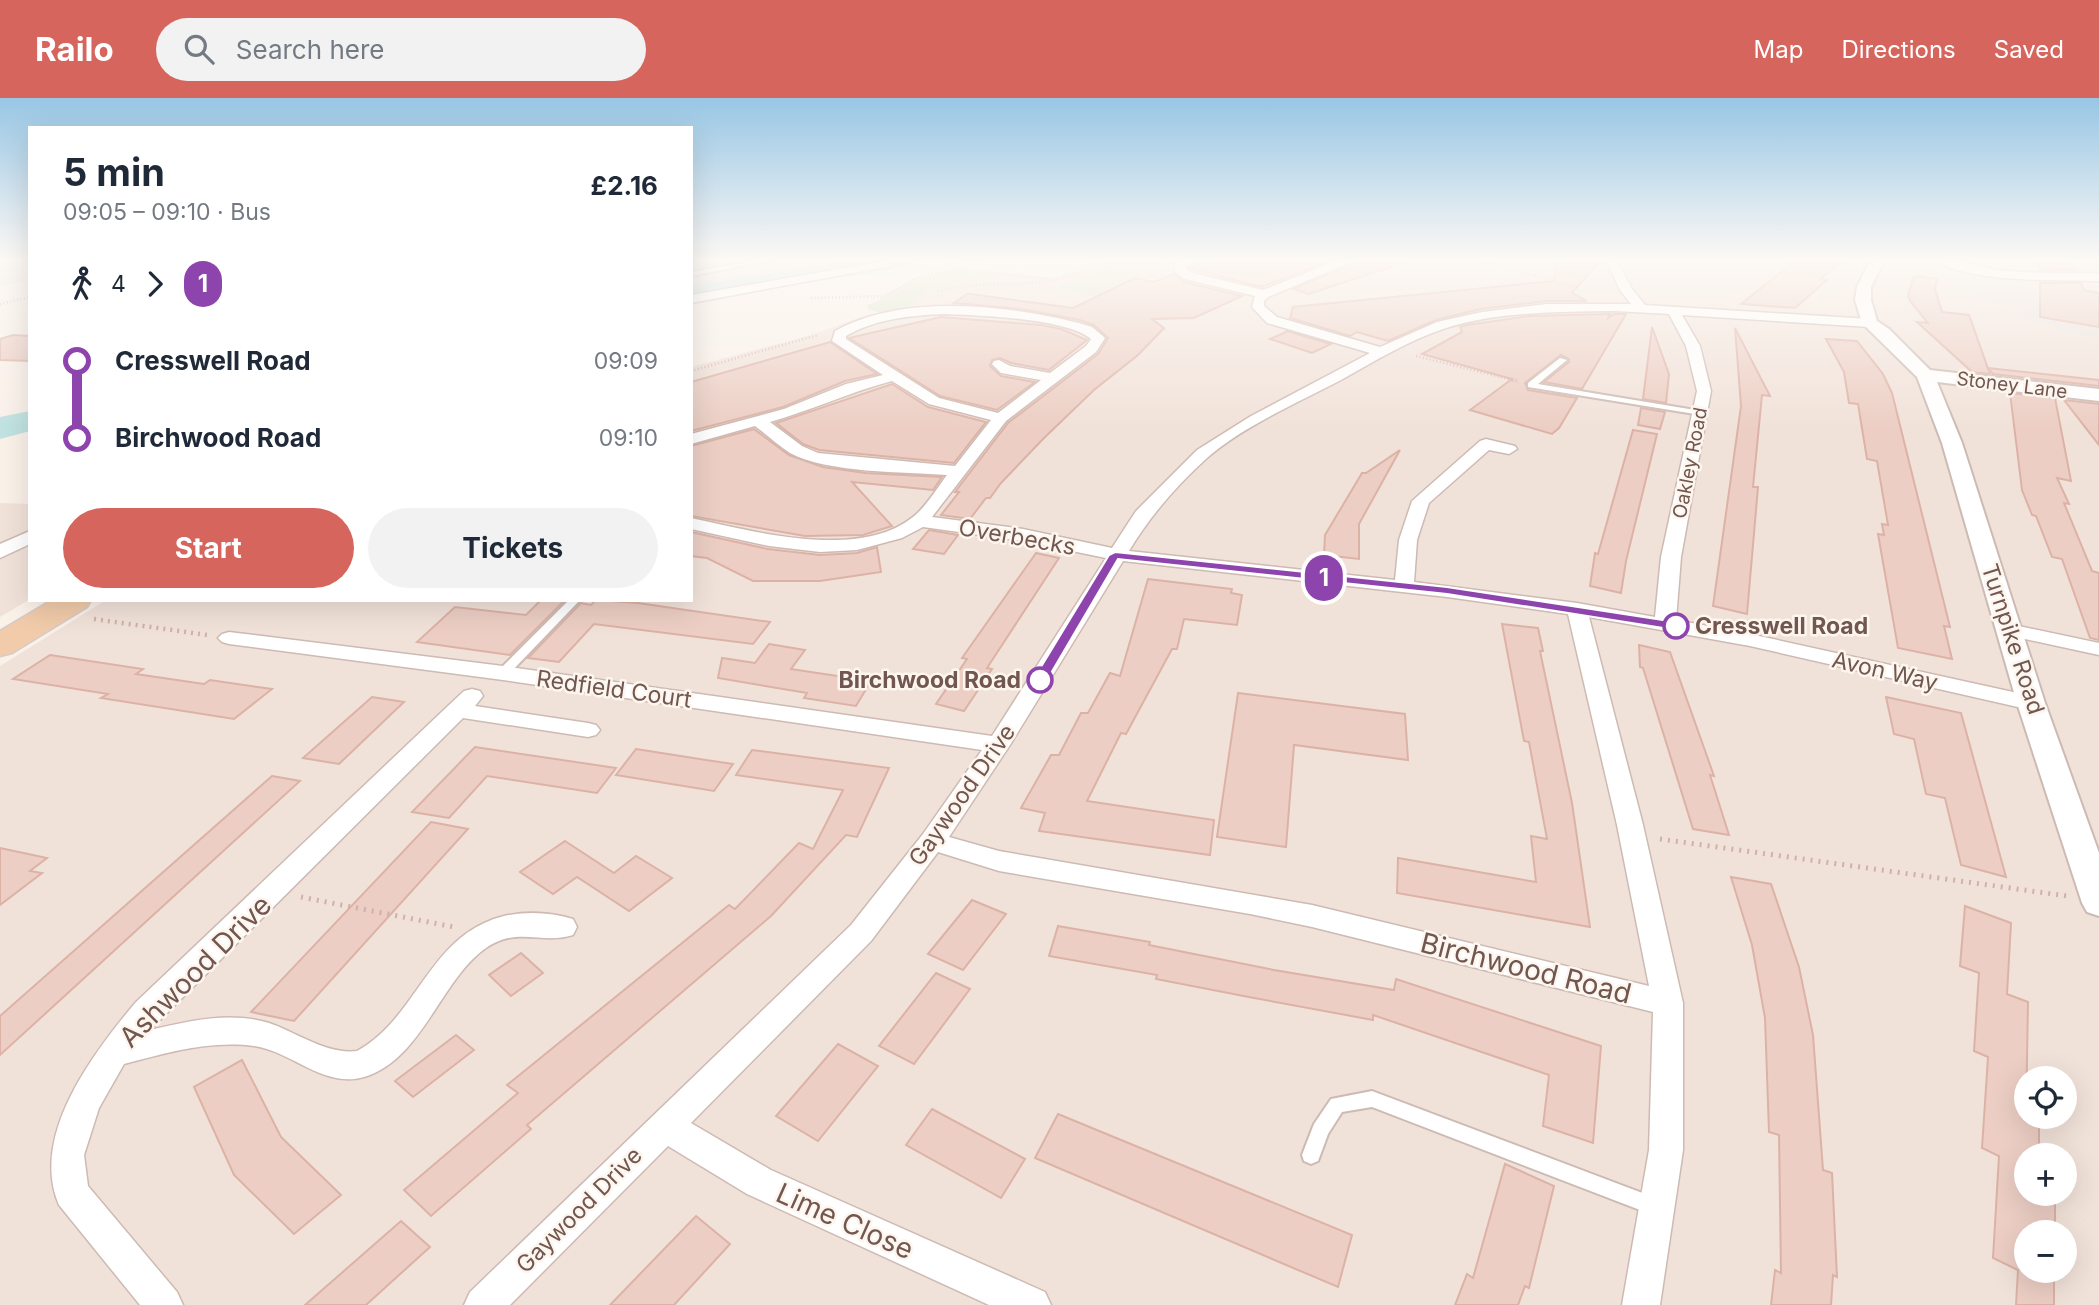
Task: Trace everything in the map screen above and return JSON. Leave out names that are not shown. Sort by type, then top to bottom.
[{"type":"main road","points":[[0,646],[80,609]]},
{"type":"street","points":[[905,315],[856,324],[839,334],[839,341],[946,406],[1001,418]]},
{"type":"street","points":[[693,523],[780,542],[838,546],[872,541],[920,521],[1001,418],[1091,349],[1098,338],[1080,327],[1007,315]]},
{"type":"street","points":[[1267,315],[1272,320],[1385,350]]},
{"type":"street","name":"Gaywood Drive","points":[[483,1305],[861,933],[932,841],[998,745],[1115,555],[1151,504],[1203,453],[1256,419],[1418,333],[1488,315]]},
{"type":"street","name":"Oakley Road","points":[[1664,624],[1671,557],[1702,413],[1704,391],[1699,364],[1675,315]]},
{"type":"street","name":"Gaywood Drive","points":[[1761,315],[1870,323]]},
{"type":"street","points":[[1868,315],[1870,323],[1883,332],[1925,376]]},
{"type":"street","points":[[999,364],[1006,370],[1053,378]]},
{"type":"street","points":[[693,438],[810,405],[851,387],[895,376]]},
{"type":"street","name":"Stoney Lane","points":[[1925,376],[2099,396]]},
{"type":"street","name":"Turnpike Road","points":[[1925,376],[1952,443],[2031,703],[2099,902]]},
{"type":"street","points":[[757,420],[796,449],[814,457],[959,471]]},
{"type":"street","points":[[1404,586],[1408,540],[1421,501],[1486,443],[1509,449]]},
{"type":"street","name":"Overbecks","points":[[920,521],[1023,535],[1115,555]]},
{"type":"street","points":[[0,552],[28,537]]},
{"type":"street","name":"Avon Way","points":[[1115,555],[1404,586],[1577,609],[1664,624],[2031,703]]},
{"type":"street","points":[[1577,609],[1632,835],[1668,1003],[1666,1150],[1641,1305]]},
{"type":"street","points":[[2009,630],[2099,649]]},
{"type":"street","name":"Redfield Court","points":[[229,638],[503,673],[998,745]]},
{"type":"street","name":"Ashwood Drive","points":[[164,1305],[71,1193],[67,1155],[84,1104],[113,1054],[148,1011],[465,703],[588,730]]},
{"type":"street","name":"Birchwood Road","points":[[932,841],[999,861],[1311,916],[1668,1003]]},
{"type":"street","points":[[113,1054],[178,1036],[217,1032],[257,1034],[297,1046],[330,1062],[347,1067],[361,1065],[386,1048],[464,949],[486,933],[521,922],[563,928]]},
{"type":"street","name":"Lime Close","points":[[664,1125],[759,1182],[1032,1305]]},
{"type":"lane","points":[[1531,385],[1563,360]]},
{"type":"lane","points":[[1531,385],[1702,413]]},
{"type":"lane","points":[[503,673],[573,602]]},
{"type":"lane","points":[[1311,1155],[1320,1130],[1337,1105],[1372,1099],[1657,1207]]},
{"type":"path","points":[[1385,350],[1531,385]]},
{"type":"path","points":[[80,609],[229,638]]},
{"type":"path","points":[[1632,835],[2099,902]]},
{"type":"path","points":[[273,891],[486,933]]},
{"type":"shaded area","points":[[866,315],[2099,315],[2099,1305],[0,1305],[0,666],[103,602],[693,602],[693,366],[811,335]]},
{"type":"shaded area","points":[[2025,315],[2099,315],[2099,338],[2058,332],[2053,325],[2028,319]]},
{"type":"shaded area","points":[[0,503],[28,504],[28,600],[0,617]]},
{"type":"building","points":[[1055,315],[1200,315],[1194,318],[1152,319],[1164,328],[1138,355],[1094,390],[1043,439],[990,498],[986,498],[970,519],[941,515],[959,492],[955,492],[1008,423],[1098,354],[1108,338],[1094,325]]},
{"type":"building","points":[[1291,315],[1455,315],[1436,320],[1388,341],[1357,332],[1350,336],[1290,318]]},
{"type":"building","points":[[1609,315],[1608,318],[1625,315],[1582,389],[1544,382],[1569,362],[1569,359],[1561,355],[1525,383],[1528,390],[1577,398],[1559,428],[1552,434],[1470,410],[1512,379],[1422,354],[1462,332],[1460,327],[1530,316]]},
{"type":"building","points":[[1922,315],[1969,315],[1990,374],[1972,372],[1917,322],[1928,323]]},
{"type":"building","points":[[2099,315],[2099,327],[2040,317]]},
{"type":"building","points":[[941,317],[1041,325],[1061,329],[1087,340],[1049,370],[1011,363],[1000,358],[992,360],[990,366],[1001,376],[1035,382],[997,410],[940,396],[849,338]]},
{"type":"building","points":[[1652,327],[1669,374],[1666,403],[1643,399]]},
{"type":"building","points":[[1735,328],[1770,396],[1762,395],[1753,487],[1758,487],[1747,614],[1713,606],[1741,406]]},
{"type":"building","points":[[1287,331],[1331,344],[1312,353],[1270,339]]},
{"type":"building","points":[[13,335],[28,336],[28,361],[0,360],[0,339]]},
{"type":"building","points":[[1826,339],[1857,341],[1883,374],[1892,393],[1950,627],[1944,626],[1952,659],[1898,648],[1878,534],[1884,535],[1882,524],[1888,525],[1877,461],[1867,459],[1858,404],[1849,403],[1844,372]]},
{"type":"building","points":[[830,342],[877,374],[845,381],[783,407],[693,430],[693,381]]},
{"type":"building","points":[[1988,368],[2099,380],[2099,386],[1993,374]]},
{"type":"building","points":[[892,384],[928,407],[986,422],[954,463],[819,450],[803,444],[776,423]]},
{"type":"building","points":[[2010,393],[2055,398],[2071,481],[2057,478],[2069,504],[2064,503],[2092,571],[2099,573],[2099,640],[2090,638],[2062,559],[2052,557],[2036,516],[2032,515],[2022,490]]},
{"type":"building","points":[[2064,400],[2099,404],[2099,445]]},
{"type":"building","points":[[1641,408],[1665,412],[1660,429],[1638,425]]},
{"type":"building","points":[[754,429],[789,455],[823,467],[866,473],[942,477],[933,490],[852,482],[892,526],[863,535],[805,536],[693,516],[693,445]]},
{"type":"building","points":[[1633,430],[1657,434],[1626,561],[1621,593],[1590,586],[1595,553],[1598,554]]},
{"type":"building","points":[[1400,450],[1359,524],[1359,559],[1324,555],[1325,535],[1362,473]]},
{"type":"building","points":[[929,530],[958,535],[944,554],[913,549]]},
{"type":"building","points":[[693,532],[768,549],[820,555],[857,553],[877,547],[881,572],[820,581],[753,581],[707,558],[693,556]]},
{"type":"building","points":[[1036,553],[1059,558],[987,668],[992,669],[964,711],[936,704],[967,659],[962,658]]},
{"type":"building","points":[[1148,579],[1232,589],[1231,593],[1242,595],[1237,625],[1184,619],[1177,649],[1172,649],[1126,734],[1121,733],[1087,801],[1214,820],[1210,855],[1039,831],[1045,813],[1021,808],[1051,755],[1059,755],[1081,713],[1088,713],[1110,673],[1120,676]]},
{"type":"building","points":[[539,602],[563,602],[510,655],[417,642],[455,607],[526,615]]},
{"type":"building","points":[[594,602],[638,603],[770,622],[753,644],[594,624],[559,662],[528,658],[581,603],[591,605]]},
{"type":"building","points":[[1502,624],[1538,628],[1543,651],[1540,651],[1572,803],[1590,927],[1397,893],[1398,858],[1536,882],[1531,836],[1547,839],[1529,742],[1524,741]]},
{"type":"building","points":[[769,644],[805,650],[791,669],[871,681],[856,706],[804,698],[807,693],[718,678],[722,658],[755,663]]},
{"type":"building","points":[[1639,645],[1670,652],[1714,776],[1710,775],[1729,835],[1693,829],[1643,668],[1640,667]]},
{"type":"building","points":[[50,655],[143,669],[136,674],[204,684],[210,680],[272,689],[234,719],[101,698],[108,694],[13,679]]},
{"type":"building","points":[[1238,693],[1405,714],[1408,760],[1294,745],[1286,847],[1217,837]]},
{"type":"building","points":[[372,697],[404,702],[339,764],[303,758]]},
{"type":"building","points":[[1886,697],[1961,713],[2006,877],[1961,865],[1945,798],[1926,794],[1914,739],[1894,734]]},
{"type":"building","points":[[475,747],[616,768],[597,793],[487,776],[449,818],[412,812]]},
{"type":"building","points":[[636,749],[733,764],[714,791],[616,775]]},
{"type":"building","points":[[752,750],[889,768],[857,837],[846,835],[771,916],[527,1125],[531,1129],[431,1216],[404,1190],[518,1093],[507,1085],[729,905],[735,909],[799,843],[813,849],[843,790],[736,775]]},
{"type":"building","points":[[272,776],[300,781],[0,1055],[0,1016]]},
{"type":"building","points":[[431,822],[468,829],[294,1021],[251,1012]]},
{"type":"building","points":[[565,841],[614,873],[636,856],[672,878],[629,911],[577,877],[553,894],[520,872]]},
{"type":"building","points":[[0,848],[47,858],[30,871],[42,873],[0,905]]},
{"type":"building","points":[[1731,877],[1771,884],[1799,967],[1813,1035],[1823,1170],[1832,1173],[1837,1277],[1833,1275],[1831,1305],[1771,1305],[1775,1270],[1781,1273],[1779,1135],[1769,1132],[1765,1018],[1752,945]]},
{"type":"building","points":[[972,900],[1006,914],[963,970],[928,954]]},
{"type":"building","points":[[1965,906],[2011,923],[2007,994],[2028,1002],[2027,1066],[2014,1066],[2014,1129],[2039,1129],[2039,1143],[2014,1143],[2014,1206],[2055,1206],[2055,1220],[2014,1220],[2014,1268],[1993,1258],[1999,1156],[1982,1148],[1988,1057],[1974,1051],[1979,973],[1960,966]]},
{"type":"building","points":[[1058,926],[1150,942],[1149,945],[1274,970],[1394,990],[1396,979],[1601,1046],[1593,1143],[1543,1126],[1549,1075],[1373,1015],[1373,1020],[1156,979],[1157,975],[1049,956]]},
{"type":"building","points":[[521,953],[543,973],[511,996],[489,975]]},
{"type":"building","points":[[936,973],[970,989],[914,1064],[879,1046]]},
{"type":"building","points":[[456,1035],[474,1050],[413,1097],[395,1081]]},
{"type":"building","points":[[838,1044],[878,1066],[818,1141],[776,1116]]},
{"type":"building","points":[[242,1060],[281,1137],[341,1195],[294,1234],[234,1175],[194,1087]]},
{"type":"building","points":[[932,1109],[1025,1159],[1001,1198],[906,1145]]},
{"type":"building","points":[[1058,1114],[1352,1235],[1338,1287],[1035,1158]]},
{"type":"building","points":[[1505,1164],[1554,1186],[1529,1288],[1525,1286],[1518,1305],[1455,1305],[1467,1274],[1473,1278]]},
{"type":"building","points":[[696,1216],[730,1244],[674,1305],[610,1305]]},
{"type":"building","points":[[401,1221],[430,1247],[366,1305],[305,1305]]},
{"type":"building","points":[[2017,1283],[2054,1283],[2054,1305],[2016,1305]]},
{"type":"waterway","points":[[0,428],[28,421]]},
{"type":"bus line","name":"1","points":[[1040,680],[1115,555],[1447,591],[1676,626]]},
{"type":"place","name":"Cresswell Road","points":[[1676,626]]},
{"type":"place","name":"Birchwood Road","points":[[1040,680]]}]
